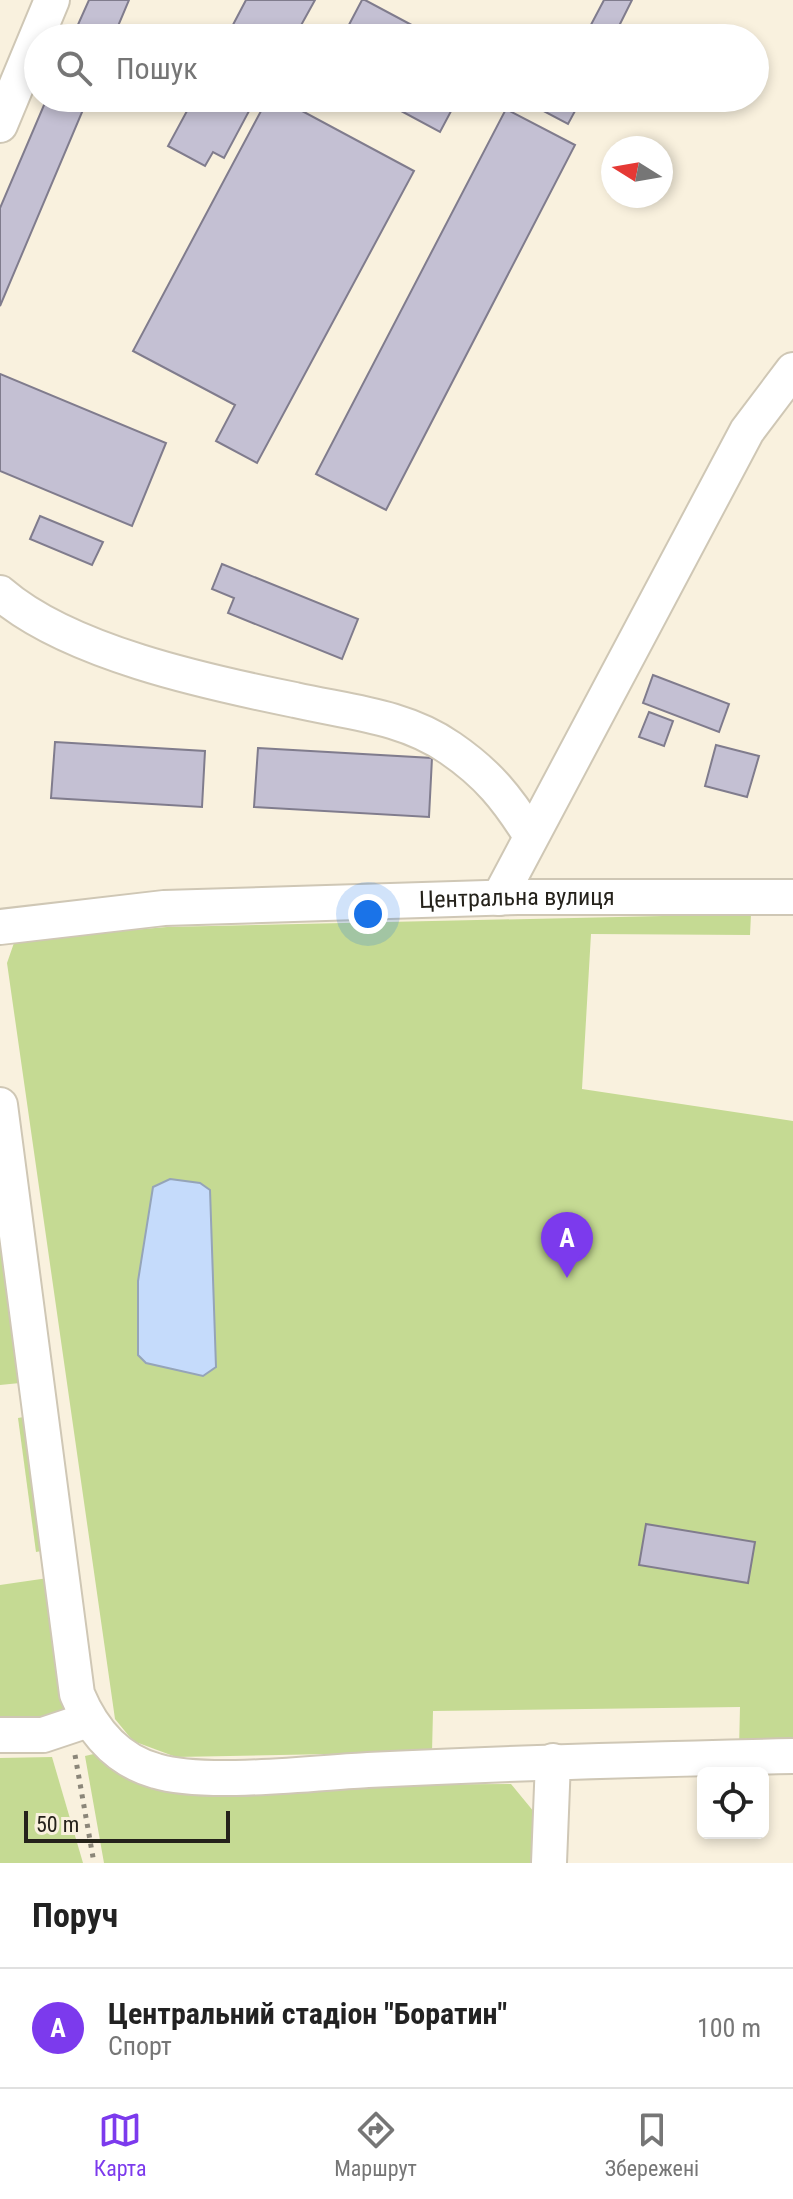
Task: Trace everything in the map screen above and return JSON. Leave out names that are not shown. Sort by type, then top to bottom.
[{"type":"street","points":[[42,24],[52,0]]},
{"type":"street","points":[[0,125],[24,67]]},
{"type":"street","points":[[499,898],[747,431],[793,370]]},
{"type":"street","points":[[0,593],[71,637],[173,671],[292,700],[398,721],[449,747],[501,789],[531,836]]},
{"type":"street","name":"Центральна вулиця","points":[[0,927],[164,908],[499,898],[793,897]]},
{"type":"street","points":[[0,1105],[77,1694],[88,1720],[119,1754],[157,1772],[214,1777],[553,1761],[793,1756]]},
{"type":"street","points":[[0,1735],[43,1735],[88,1720]]},
{"type":"street","points":[[549,1863],[553,1761]]},
{"type":"path","points":[[88,1720],[75,1755],[94,1863]]},
{"type":"green space","points":[[751,914],[750,935],[591,934],[582,1089],[793,1121],[793,1748],[739,1749],[740,1707],[433,1711],[432,1752],[176,1757],[133,1741],[115,1719],[7,963],[15,940],[167,927]],"holes":[[[170,1179],[138,1281],[153,1187]]]},
{"type":"green space","points":[[0,1242],[20,1383],[0,1385]]},
{"type":"green space","points":[[29,1416],[47,1550],[36,1552],[18,1418]]},
{"type":"green space","points":[[48,1578],[65,1704],[60,1719],[0,1719],[0,1585]]},
{"type":"green space","points":[[98,1753],[167,1786],[511,1784],[539,1818],[536,1863],[104,1863],[85,1756]]},
{"type":"green space","points":[[52,1757],[83,1863],[0,1863],[0,1758]]},
{"type":"water","points":[[170,1179],[200,1183],[210,1190],[216,1367],[203,1376],[146,1363],[138,1355],[138,1281],[153,1187]]},
{"type":"building","points":[[89,0],[129,0],[119,24],[78,24]]},
{"type":"building","points":[[246,0],[315,0],[302,24],[233,24]]},
{"type":"building","points":[[362,0],[365,0],[410,24],[349,24]]},
{"type":"building","points":[[604,0],[632,0],[620,24],[591,24]]},
{"type":"building","points":[[41,112],[82,112],[0,306],[0,208]]},
{"type":"building","points":[[186,112],[249,112],[224,158],[213,152],[205,166],[168,146]]},
{"type":"building","points":[[261,112],[304,112],[414,171],[257,463],[216,441],[235,405],[133,351]]},
{"type":"building","points":[[403,112],[451,112],[440,132]]},
{"type":"building","points":[[504,112],[512,112],[575,145],[386,510],[316,474]]},
{"type":"building","points":[[545,112],[574,112],[568,124]]},
{"type":"building","points":[[0,374],[166,443],[132,526],[0,471]]},
{"type":"building","points":[[40,516],[103,542],[92,565],[30,539]]},
{"type":"building","points":[[222,564],[358,619],[342,659],[228,613],[234,598],[212,589]]},
{"type":"building","points":[[653,675],[729,704],[719,732],[643,703]]},
{"type":"building","points":[[649,712],[673,721],[664,746],[639,737]]},
{"type":"building","points":[[55,742],[205,751],[202,807],[51,798]]},
{"type":"building","points":[[716,745],[759,756],[747,797],[705,786]]},
{"type":"building","points":[[258,748],[432,758],[429,817],[254,807]]},
{"type":"building","points":[[646,1524],[755,1542],[748,1583],[639,1565]]},
{"type":"place","name":"Центральний стадіон \"Боратин\"","points":[[567,1278]]}]
